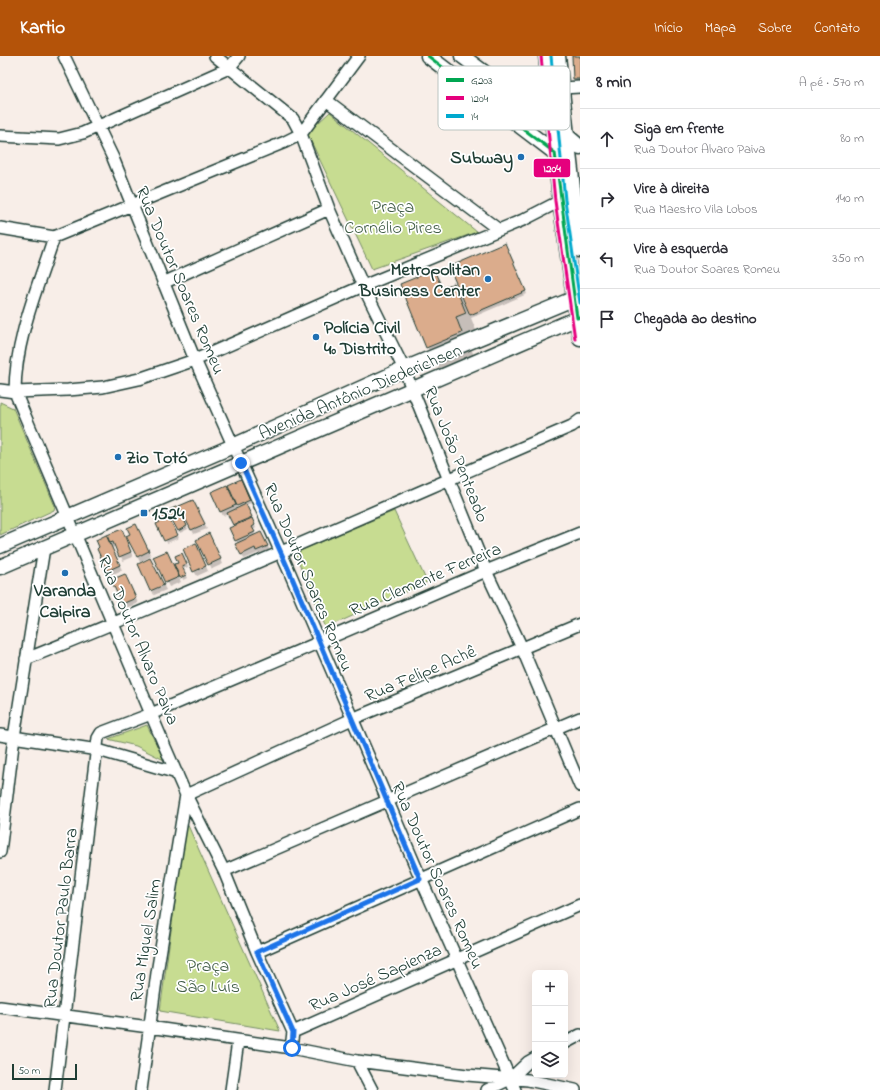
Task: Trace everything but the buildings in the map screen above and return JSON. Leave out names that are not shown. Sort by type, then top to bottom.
[{"type":"main road","points":[[428,56],[441,66]]},
{"type":"main road","points":[[462,56],[475,66]]},
{"type":"main road","points":[[546,56],[547,66]]},
{"type":"main road","points":[[558,56],[559,66]]},
{"type":"main road","points":[[526,130],[575,169]]},
{"type":"main road","points":[[553,130],[560,201],[577,297],[580,338]]},
{"type":"main road","points":[[560,130],[580,147]]},
{"type":"main road","points":[[566,130],[575,169],[580,250]]},
{"type":"main road","name":"Avenida Antônio Diederichsen","points":[[0,546],[233,446],[404,369],[577,297]]},
{"type":"main road","name":"Avenida Antônio Diederichsen","points":[[0,567],[578,317]]},
{"type":"street","name":"Rua Doutor Soares Romeu","points":[[64,56],[113,158],[130,204],[195,360],[281,553],[420,879],[515,1090]]},
{"type":"street","name":"Rua João Penteado","points":[[214,56],[293,119],[301,134],[329,209],[363,286],[404,369],[486,571],[522,648],[580,786]]},
{"type":"street","points":[[0,136],[59,139],[83,133],[229,68],[239,56]]},
{"type":"street","points":[[0,228],[54,237],[130,204],[285,142],[301,134],[359,56]]},
{"type":"street","points":[[570,88],[580,87]]},
{"type":"street","points":[[326,100],[499,230]]},
{"type":"street","points":[[0,390],[15,392],[68,390],[103,387],[139,379],[195,360],[363,286],[499,230],[560,201]]},
{"type":"street","points":[[163,283],[329,209]]},
{"type":"street","name":"Rua Doutor Alvaro Paiva","points":[[54,237],[18,349],[15,369],[15,392],[69,516],[186,795],[224,872],[257,952],[293,1032],[292,1048]]},
{"type":"street","points":[[26,659],[281,553],[448,478],[572,426],[580,420]]},
{"type":"street","name":"Rua Clemente Ferreira","points":[[98,750],[98,738],[101,733],[151,714],[486,571],[580,533]]},
{"type":"street","points":[[0,852],[14,737],[44,548]]},
{"type":"street","name":"Rua Felipe Achê","points":[[186,795],[352,719],[580,624]]},
{"type":"street","points":[[224,872],[555,727],[580,718]]},
{"type":"street","points":[[0,735],[98,750],[177,773]]},
{"type":"street","name":"Rua Doutor Paulo Barra","points":[[55,1090],[98,750]]},
{"type":"street","name":"Rua Miguel Salim","points":[[141,1090],[149,1027],[186,795]]},
{"type":"street","points":[[257,952],[580,809]]},
{"type":"street","name":"Rua José Sapienza","points":[[293,1032],[580,905]]},
{"type":"street","points":[[0,1007],[292,1048],[357,1061],[528,1080],[575,1090]]},
{"type":"street","points":[[567,1042],[580,1035]]},
{"type":"street","points":[[231,1090],[238,1041]]},
{"type":"street","points":[[486,1090],[510,1079],[532,1060]]},
{"type":"street","points":[[357,1061],[372,1090]]},
{"type":"green space","name":"Praça Cornélio Pires","points":[[330,112],[477,232],[372,269],[307,133]]},
{"type":"green space","points":[[0,402],[13,408],[55,506],[54,510],[0,535]]},
{"type":"green space","points":[[394,511],[427,582],[326,628],[295,553]]},
{"type":"green space","points":[[147,725],[164,760],[136,746],[108,739]]},
{"type":"green space","name":"Praça São Luís","points":[[186,821],[280,1031],[160,1011]]},
{"type":"transit line","name":"G203","points":[[428,56],[441,66]]},
{"type":"transit line","name":"I204","points":[[541,56],[542,66]]},
{"type":"transit line","name":"I4","points":[[551,56],[552,66]]},
{"type":"transit line","name":"G203","points":[[525,130],[555,153],[577,318],[580,317]]},
{"type":"transit line","name":"I204","points":[[548,130],[555,201],[575,339]]},
{"type":"transit line","name":"I4","points":[[558,130],[565,200],[580,303]]},
{"type":"place","name":"Subway","points":[[521,157]]},
{"type":"place","name":"Metropolitan Business Center","points":[[488,279]]},
{"type":"place","name":"Polícia Civil 4º Distrito","points":[[316,337]]},
{"type":"place","name":"Zio Totó","points":[[118,457]]},
{"type":"place","name":"1524","points":[[144,513]]},
{"type":"place","name":"Varanda Caipira","points":[[65,573]]},
{"type":"route","points":[[241,463],[290,573],[420,879],[257,952],[293,1032],[292,1048]]}]
